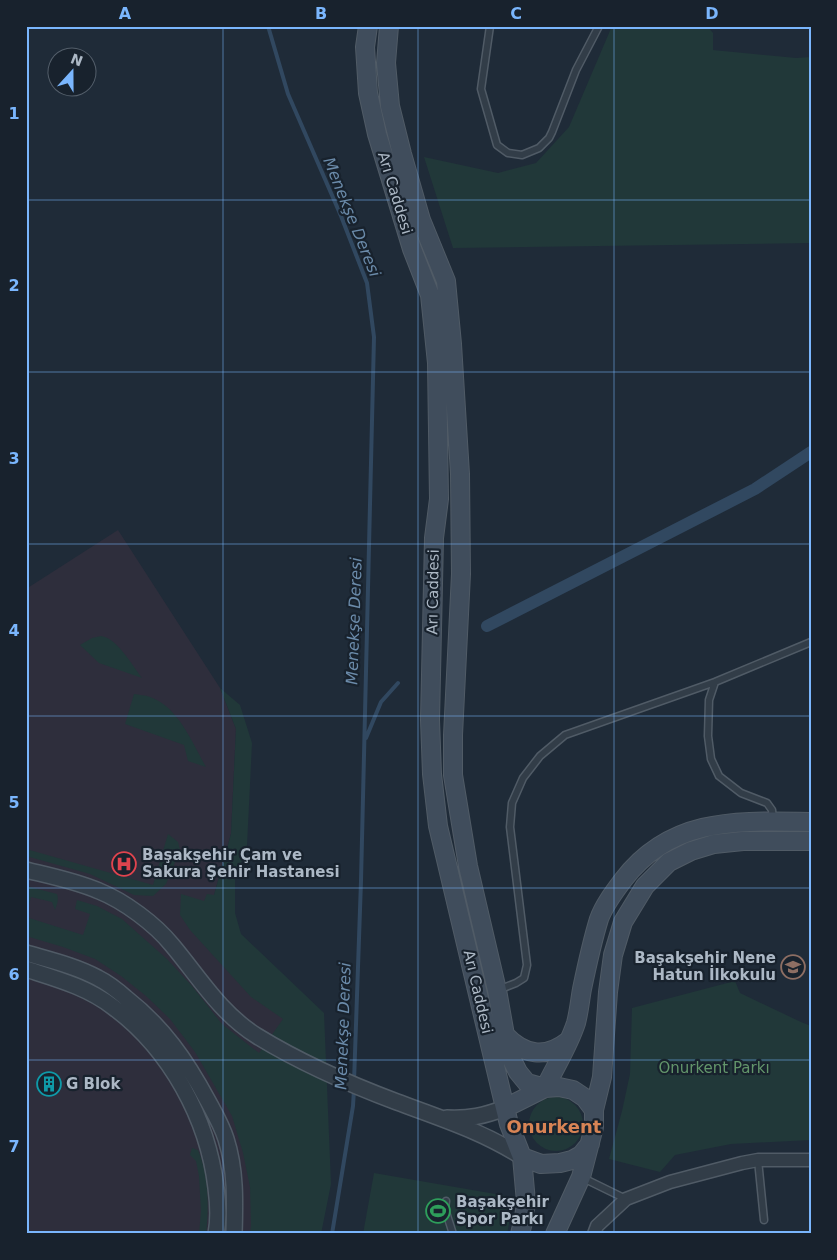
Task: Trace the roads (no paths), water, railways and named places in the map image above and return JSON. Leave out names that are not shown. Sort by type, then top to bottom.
[{"type":"main road","name":"Arı Caddesi","points":[[368,26],[365,47],[368,93],[377,134],[412,249],[430,295],[436,363],[439,499],[434,538],[430,720],[432,774],[438,826],[509,1124],[522,1157],[526,1202],[520,1234]]},
{"type":"main road","name":"Arı Caddesi","points":[[389,26],[386,63],[390,106],[421,220],[446,280],[452,344],[460,474],[461,574],[453,735],[453,775],[468,866],[512,1060],[518,1072],[527,1082],[545,1088]]},
{"type":"main road","points":[[545,1088],[576,1022],[589,955],[600,916],[628,873],[645,857],[668,841],[701,828],[728,823],[811,822]]},
{"type":"main road","points":[[555,1234],[582,1177],[594,1127],[594,1110],[602,1077],[608,992],[614,954],[623,922],[645,886],[669,862],[691,851],[714,844],[743,841],[811,841]]},
{"type":"main road","points":[[505,1035],[514,1044],[525,1050],[538,1053],[559,1048],[568,1041]]},
{"type":"main road","points":[[505,1108],[545,1088],[559,1087],[573,1090],[585,1098],[594,1110]]},
{"type":"main road","points":[[522,1157],[541,1164],[560,1163],[581,1155],[590,1144]]},
{"type":"street","points":[[26,870],[70,881],[99,891],[116,899],[151,924],[171,943],[211,995],[231,1017],[256,1035],[341,1080],[440,1117],[494,1141],[522,1157]]},
{"type":"street","points":[[26,953],[75,968],[98,978],[136,1006],[157,1025],[175,1047],[205,1095],[226,1140],[235,1179],[234,1234]]},
{"type":"street","points":[[26,969],[78,986],[113,1006],[149,1039],[167,1062],[193,1107],[214,1168],[218,1206],[216,1234]]},
{"type":"street","points":[[440,1117],[464,1118],[488,1114],[505,1108]]},
{"type":"street","points":[[594,1234],[597,1226],[626,1199],[670,1182],[758,1160],[811,1160]]},
{"type":"lane","points":[[490,26],[481,89],[497,145],[508,154],[522,155],[539,148],[549,138],[576,70],[599,26]]},
{"type":"lane","points":[[497,990],[524,978],[527,965],[510,827],[512,803],[523,778],[540,756],[565,735],[715,682],[811,642]]},
{"type":"lane","points":[[715,682],[709,700],[708,736],[711,759],[719,776],[734,788],[741,793],[767,803],[772,810],[773,822]]},
{"type":"lane","points":[[758,1160],[764,1220]]},
{"type":"lane","points":[[582,1177],[626,1199]]},
{"type":"lane","points":[[446,1201],[445,1209],[453,1234]]},
{"type":"waterway","name":"Menekşe Deresi","points":[[268,26],[288,94],[341,216],[367,283],[374,337],[361,881],[354,1082]]},
{"type":"waterway","points":[[487,626],[755,489],[811,452]]},
{"type":"waterway","points":[[366,738],[381,702],[398,683]]},
{"type":"waterway","name":"Menekşe Deresi","points":[[332,1234],[353,1106],[354,1089]]},
{"type":"place","name":"Başakşehir Çam ve Sakura Şehir Hastanesi","points":[[124,864]]},
{"type":"place","name":"Başakşehir Nene Hatun İlkokulu","points":[[793,967]]},
{"type":"place","name":"G Blok","points":[[49,1084]]},
{"type":"place","name":"Başakşehir Spor Parkı","points":[[438,1211]]},
{"type":"district","name":"Onurkent","points":[[554,1126]]},
{"type":"park label","name":"Onurkent Parkı","points":[[714,1068]]}]
